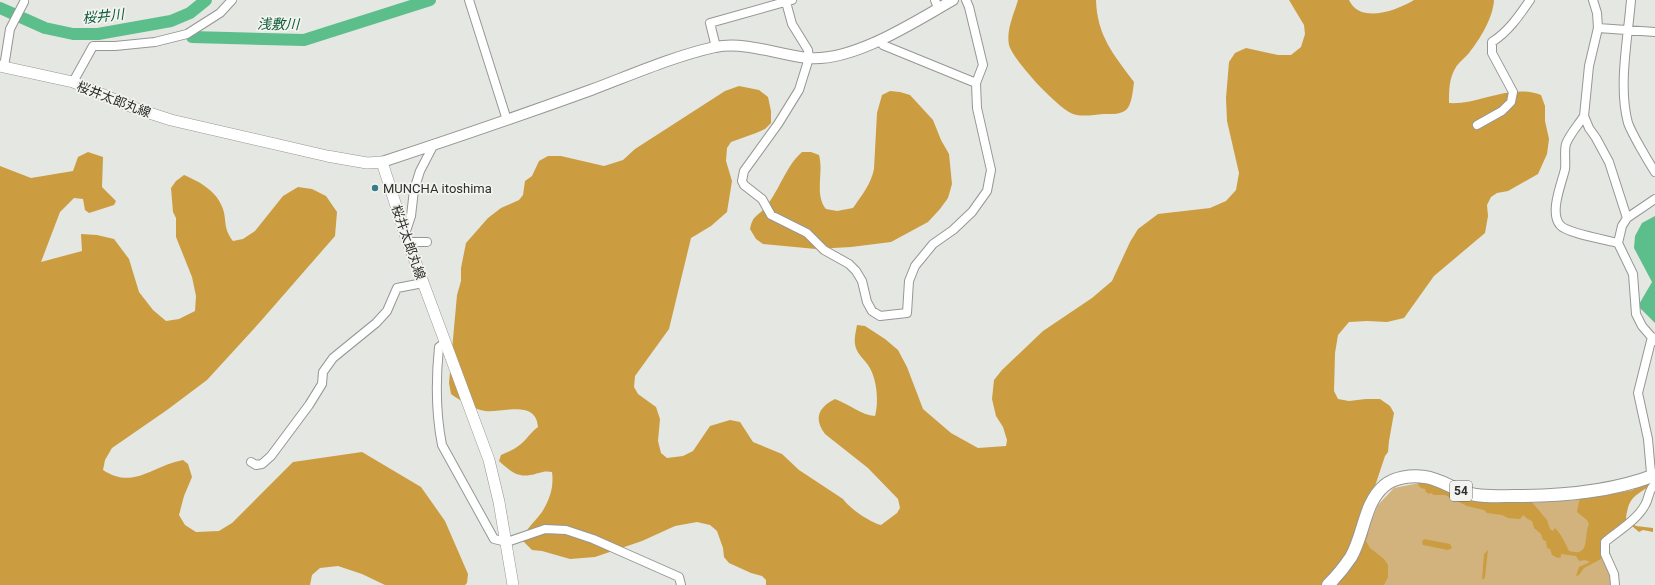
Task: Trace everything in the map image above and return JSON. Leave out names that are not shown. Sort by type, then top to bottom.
[{"type":"main road","name":"桜井太郎丸線","points":[[2,66],[73,82],[171,120],[327,156],[367,163],[382,162],[406,238],[489,460],[507,542],[513,585]]},
{"type":"main road","name":"54","points":[[1328,585],[1351,556],[1373,501],[1384,486],[1395,480],[1408,477],[1425,477],[1456,490],[1475,495],[1534,496],[1573,494],[1617,487],[1653,474]]},
{"type":"street","points":[[73,82],[92,46],[115,46],[155,42],[187,34],[220,13],[232,0]]},
{"type":"street","points":[[469,0],[507,120]]},
{"type":"street","points":[[382,162],[507,120],[665,63],[716,47],[738,46],[809,58],[833,57],[857,50],[879,40],[937,4],[953,0]]},
{"type":"street","points":[[716,47],[710,23],[789,1],[792,24],[808,50],[809,58],[799,90],[778,124],[744,170],[742,181],[744,185],[762,199],[771,215],[807,233],[824,250],[849,264],[856,271],[862,281],[868,307],[872,311],[880,316],[907,314],[909,281],[915,266],[922,254],[933,244],[954,230],[972,212],[987,191],[991,170],[977,108],[976,83],[982,65],[982,60],[966,0]]},
{"type":"street","points":[[1476,125],[1502,111],[1511,102],[1513,92],[1492,53],[1492,42],[1498,39],[1516,21],[1530,0]]},
{"type":"street","points":[[1594,0],[1598,28],[1589,66],[1584,116],[1566,145],[1565,170],[1558,194],[1557,219],[1561,226],[1572,232],[1618,243]]},
{"type":"street","points":[[1631,0],[1624,74],[1624,96],[1628,124],[1655,172]]},
{"type":"street","points":[[2,66],[10,29],[24,2]]},
{"type":"street","points":[[1598,28],[1655,32]]},
{"type":"street","points":[[879,40],[883,45],[976,83]]},
{"type":"street","points":[[1584,116],[1589,128],[1609,162],[1627,218]]},
{"type":"street","points":[[427,242],[406,238],[411,216],[414,190],[420,171],[434,144]]},
{"type":"street","points":[[1653,474],[1648,439],[1638,393],[1654,339],[1642,326],[1636,314],[1633,274],[1618,243],[1622,226],[1627,218],[1655,199]]},
{"type":"street","points":[[251,462],[256,465],[262,464],[271,456],[322,384],[323,372],[333,358],[376,323],[387,311],[397,288],[423,282]]},
{"type":"street","points":[[445,343],[439,347],[437,369],[439,431],[442,444],[494,538],[507,542],[546,529],[566,530],[593,539],[678,577],[681,585]]},
{"type":"street","points":[[1615,585],[1614,574],[1605,554],[1605,542],[1639,514],[1645,506],[1650,490],[1654,485],[1655,486]]},
{"type":"shaded area","points":[[1018,0],[1096,0],[1097,13],[1103,35],[1113,54],[1134,82],[1131,100],[1125,111],[1116,114],[1088,116],[1076,115],[1057,103],[1036,83],[1018,61],[1009,45],[1009,28]]},
{"type":"shaded area","points":[[1289,0],[1349,0],[1354,7],[1361,12],[1379,13],[1398,8],[1414,0],[1494,0],[1489,21],[1469,53],[1459,63],[1452,75],[1449,103],[1472,101],[1518,91],[1541,95],[1545,106],[1545,121],[1549,139],[1547,154],[1538,174],[1508,191],[1497,193],[1491,197],[1487,205],[1488,216],[1485,233],[1434,276],[1404,318],[1387,322],[1349,322],[1338,335],[1335,353],[1334,391],[1338,399],[1349,401],[1380,399],[1390,406],[1394,413],[1388,452],[1385,456],[1375,486],[1366,541],[1370,548],[1384,559],[1388,565],[1388,577],[1384,585],[766,585],[766,580],[762,576],[751,573],[729,563],[724,557],[723,548],[717,531],[710,525],[697,522],[675,526],[642,541],[595,557],[570,559],[542,551],[532,550],[523,541],[526,532],[542,512],[551,493],[552,472],[546,471],[525,476],[513,472],[499,461],[501,455],[519,446],[538,427],[536,418],[525,410],[485,411],[476,408],[451,394],[449,383],[457,295],[461,281],[461,268],[466,243],[488,218],[501,208],[519,200],[523,195],[525,181],[532,176],[539,161],[548,156],[561,156],[604,166],[623,160],[635,149],[725,91],[739,86],[759,90],[768,97],[771,111],[771,123],[765,129],[731,142],[727,148],[726,161],[732,181],[727,212],[711,226],[691,238],[669,329],[635,376],[634,387],[638,394],[656,407],[660,419],[658,441],[661,453],[667,458],[683,456],[693,451],[710,426],[730,420],[740,422],[753,442],[782,454],[799,470],[843,499],[860,515],[881,525],[897,513],[900,508],[898,499],[868,468],[825,434],[819,423],[822,409],[829,402],[835,399],[860,412],[875,416],[877,397],[875,383],[871,370],[858,353],[856,347],[855,339],[857,325],[865,326],[885,339],[898,350],[907,367],[923,409],[951,433],[978,448],[1006,446],[1007,440],[1003,427],[996,416],[992,399],[994,380],[1002,370],[1043,331],[1092,298],[1112,281],[1130,242],[1138,229],[1158,214],[1210,208],[1226,201],[1236,190],[1239,173],[1227,121],[1226,98],[1229,62],[1235,53],[1246,48],[1278,55],[1291,55],[1301,47],[1305,34],[1304,25]]},
{"type":"shaded area","points":[[890,91],[910,95],[933,120],[941,140],[949,154],[952,184],[948,198],[940,209],[928,222],[891,242],[851,247],[816,249],[763,244],[756,239],[750,229],[753,219],[764,209],[774,195],[786,172],[802,152],[811,152],[819,155],[821,169],[820,190],[822,203],[826,209],[837,211],[853,208],[866,189],[873,174],[877,113],[882,95]]},
{"type":"shaded area","points":[[88,152],[103,157],[102,187],[116,201],[114,205],[89,213],[85,210],[83,199],[74,198],[60,212],[41,262],[82,251],[81,234],[97,235],[114,239],[129,259],[139,292],[153,310],[166,321],[179,319],[195,311],[196,296],[192,277],[176,237],[176,218],[173,212],[171,188],[176,181],[184,175],[202,184],[217,197],[223,209],[228,232],[233,241],[243,239],[255,231],[283,196],[298,187],[312,189],[326,196],[337,212],[335,236],[260,322],[207,380],[112,448],[105,460],[103,470],[114,476],[124,478],[133,477],[143,475],[183,460],[188,464],[192,477],[184,496],[179,515],[185,525],[196,532],[219,531],[232,523],[293,462],[362,452],[421,487],[445,521],[468,574],[467,583],[465,585],[385,585],[362,574],[338,566],[320,568],[312,575],[310,585],[0,585],[0,166],[31,178],[73,171],[78,157]]},
{"type":"shaded area","points":[[1655,216],[1655,323],[1638,306],[1652,282],[1634,248],[1635,236],[1642,223]]},
{"type":"shaded area","points":[[1422,481],[1505,502],[1531,501],[1547,520],[1550,529],[1553,531],[1555,528],[1560,533],[1569,551],[1576,552],[1581,551],[1585,545],[1589,524],[1587,520],[1577,512],[1580,497],[1599,493],[1607,495],[1633,490],[1636,487],[1655,481],[1632,499],[1627,510],[1626,518],[1627,520],[1636,511],[1638,511],[1633,524],[1636,526],[1653,528],[1653,532],[1643,530],[1639,532],[1632,526],[1625,529],[1622,535],[1618,534],[1610,542],[1601,559],[1584,568],[1579,575],[1576,576],[1579,567],[1590,562],[1585,560],[1579,561],[1576,556],[1561,554],[1561,557],[1558,558],[1552,555],[1550,549],[1547,548],[1546,541],[1543,540],[1541,534],[1534,528],[1532,521],[1523,515],[1520,519],[1508,518],[1467,506],[1445,495],[1429,494],[1425,489],[1418,485],[1419,482]]},
{"type":"shaded area","points":[[1424,482],[1480,503],[1527,503],[1625,497],[1608,543],[1607,550],[1617,585],[1344,585],[1378,505],[1394,488]]},
{"type":"shaded area","points":[[1424,539],[1450,544],[1452,548],[1448,550],[1423,545],[1422,542]]},
{"type":"shaded area","points":[[1488,550],[1485,577],[1482,579],[1484,554]]},
{"type":"waterway","name":"桜井川","points":[[0,8],[45,28],[73,34],[98,34],[171,21],[190,13],[206,0]]},
{"type":"waterway","name":"浅敷川","points":[[192,37],[304,40],[430,0]]},
{"type":"place","name":"MUNCHA itoshima","points":[[375,188]]}]
